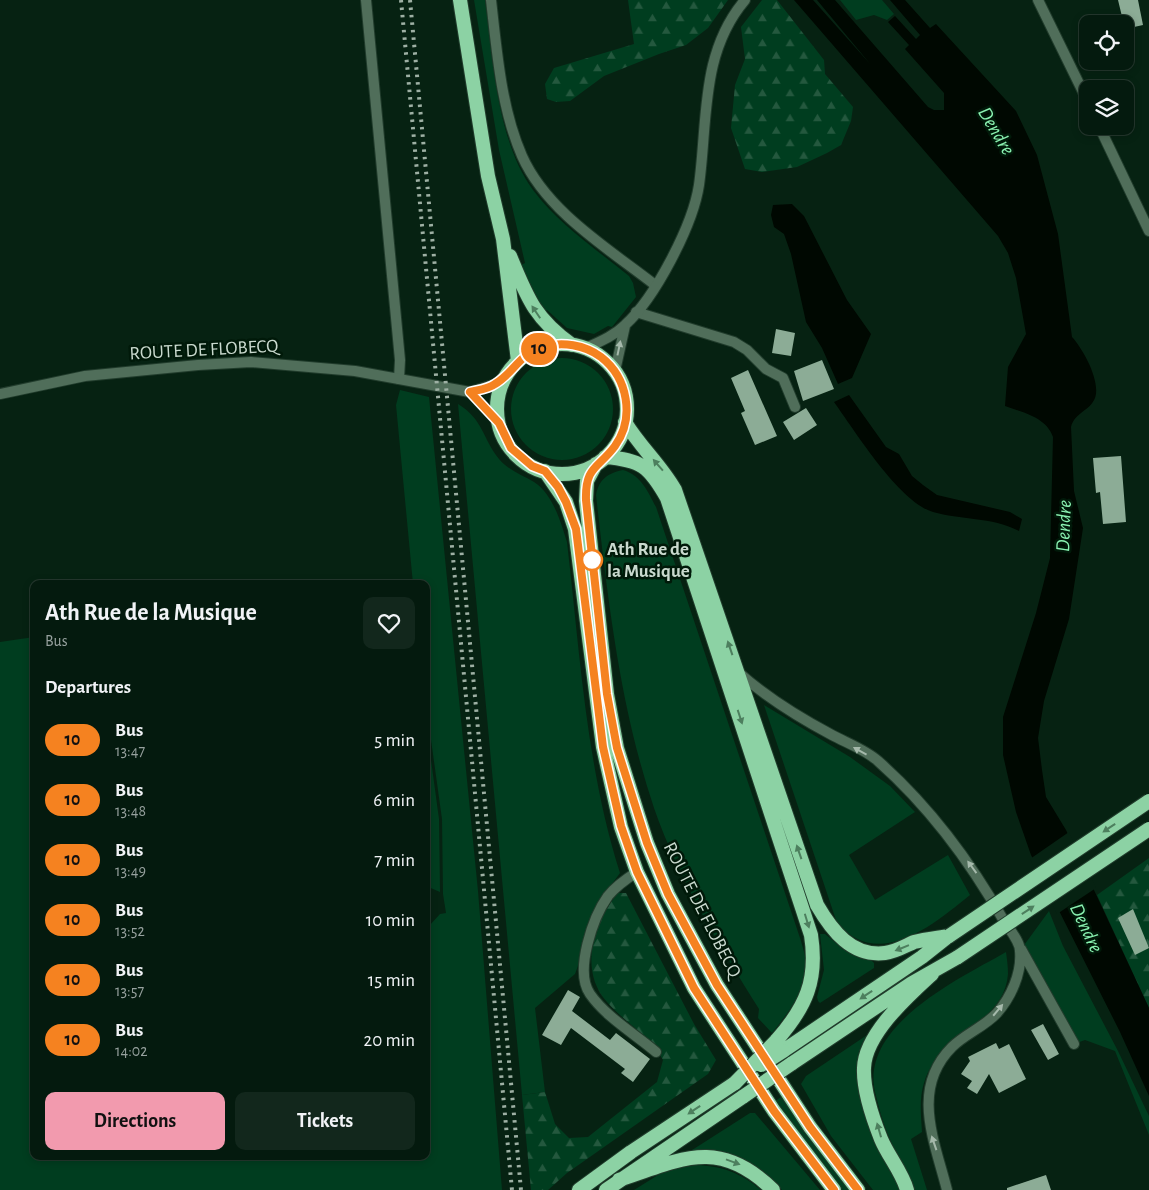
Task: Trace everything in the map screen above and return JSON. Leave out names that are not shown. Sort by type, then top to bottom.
[{"type":"highway","points":[[460,0],[488,176],[503,239],[518,361]]},
{"type":"highway","points":[[503,239],[530,304],[542,320],[572,345]]},
{"type":"highway","points":[[572,345],[586,348],[606,361],[615,371],[625,394],[626,422],[615,446],[600,460],[571,473],[545,471],[532,466],[515,453],[503,437],[499,423],[499,397],[509,372],[518,361],[543,347],[572,345]]},
{"type":"highway","points":[[626,422],[644,450],[663,471],[674,490],[817,905],[829,924],[851,946],[875,953],[887,953],[915,942],[949,936]]},
{"type":"highway","points":[[600,460],[637,462],[649,471],[667,498],[811,934],[814,967],[811,985],[780,1046]]},
{"type":"highway","name":"ROUTE DE FLOBECQ","points":[[600,460],[587,481],[586,500],[607,694],[620,757],[647,843],[668,894],[717,985],[810,1127],[858,1190]]},
{"type":"highway","name":"ROUTE DE FLOBECQ","points":[[545,471],[566,502],[576,529],[603,747],[621,826],[637,872],[694,988],[774,1111],[834,1190]]},
{"type":"highway","points":[[579,1190],[631,1152],[735,1083],[780,1046],[922,957],[949,936],[1149,801]]},
{"type":"highway","points":[[606,1190],[912,983],[932,974],[1149,829]]},
{"type":"highway","points":[[907,1190],[881,1138],[866,1087],[864,1068],[871,1046],[891,1014],[932,974]]},
{"type":"highway","points":[[619,1180],[662,1164],[690,1157],[709,1156],[744,1166],[760,1177],[773,1190]]},
{"type":"street","points":[[366,0],[400,360],[399,379]]},
{"type":"street","points":[[491,0],[505,96],[523,158],[536,180],[559,206],[584,230],[655,285]]},
{"type":"street","points":[[586,348],[606,339],[625,326],[655,285],[685,233],[699,186],[712,64],[719,40],[733,14],[745,0]]},
{"type":"street","points":[[1038,0],[1079,84]]},
{"type":"street","points":[[1103,135],[1149,231]]},
{"type":"street","points":[[636,312],[734,342],[748,350],[766,369],[783,378],[795,407]]},
{"type":"street","points":[[615,371],[618,347],[625,326]]},
{"type":"street","name":"ROUTE DE FLOBECQ","points":[[0,394],[85,376],[251,362],[355,371],[470,392],[496,384],[509,372]]},
{"type":"street","points":[[470,392],[499,423]]},
{"type":"street","points":[[738,672],[774,702],[877,760],[944,827],[980,878],[1074,1044]]},
{"type":"street","points":[[637,872],[620,883],[607,897],[590,936],[582,968],[589,992],[603,1008],[656,1052]]},
{"type":"street","points":[[947,1190],[929,1128],[928,1100],[934,1074],[954,1046],[988,1021],[1004,1004],[1013,990],[1018,973],[1020,949]]},
{"type":"green space","points":[[474,0],[485,0],[498,99],[511,148],[521,170],[533,190],[554,214],[578,236],[629,276],[633,283],[636,297],[612,327],[608,326],[594,334],[567,328],[547,310],[544,312],[521,265],[525,263],[499,150]]},
{"type":"green space","points":[[628,0],[728,0],[708,28],[686,45],[604,76],[570,101],[556,102],[547,99],[545,84],[554,68],[634,44]]},
{"type":"green space","points":[[762,0],[777,0],[824,60],[825,74],[853,107],[851,121],[841,145],[797,167],[762,172],[745,169],[731,128],[735,85],[745,59],[741,27]]},
{"type":"green space","points":[[840,0],[882,0],[894,14],[887,20],[874,15],[856,20]]},
{"type":"green space","points":[[562,358],[581,362],[598,373],[609,390],[613,409],[609,428],[598,445],[581,456],[562,460],[543,456],[526,445],[515,428],[511,409],[515,390],[526,373],[543,362]]},
{"type":"green space","points":[[400,390],[429,397],[478,891],[502,1190],[0,1190],[0,642],[30,638],[30,1160],[430,1160],[430,925],[440,914],[446,913],[443,894],[442,819],[430,733],[430,580],[413,580],[396,405]]},
{"type":"green space","points":[[458,404],[473,416],[493,451],[503,463],[541,487],[551,501],[562,526],[567,542],[592,751],[608,833],[620,873],[604,895],[575,974],[535,1008],[545,1092],[522,1095]]},
{"type":"green space","points":[[623,470],[639,480],[656,507],[804,951],[805,977],[799,995],[772,1033],[758,1018],[759,1009],[715,936],[675,861],[654,808],[642,770],[632,731],[617,653],[596,495],[599,485],[605,478]]},
{"type":"green space","points":[[764,705],[850,757],[890,786],[915,812],[849,855],[875,900],[948,855],[970,895],[923,930],[888,943],[870,943],[853,937],[837,923]]},
{"type":"green space","points":[[430,753],[439,819],[440,892],[430,888]]},
{"type":"green space","points":[[1149,858],[1149,1008],[1097,895]]},
{"type":"green space","points":[[618,893],[626,893],[694,1024],[716,1060],[708,1074],[567,1173],[548,1190],[531,1190],[522,1095],[545,1092],[555,1124],[569,1138],[588,1137],[657,1082],[663,1060],[658,1051],[607,1002],[598,989],[593,976],[591,961],[596,932],[609,905]]},
{"type":"green space","points":[[1049,911],[1063,946],[1118,1051],[1149,1116],[1149,1135],[1115,1051],[1085,1040],[1074,1044],[1022,948]]},
{"type":"green space","points":[[820,934],[825,934],[849,953],[870,959],[874,963],[874,968],[820,1003],[817,997],[824,970]]},
{"type":"green space","points":[[1006,952],[1008,974],[1004,992],[984,1018],[943,1052],[932,1066],[924,1083],[921,1101],[922,1132],[911,1139],[927,1190],[914,1190],[907,1171],[888,1136],[875,1092],[874,1068],[883,1046],[897,1025],[917,1007],[940,990]]},
{"type":"green space","points":[[873,1031],[860,1069],[901,1190],[873,1190],[831,1136],[801,1084],[806,1076]]},
{"type":"green space","points":[[785,1094],[852,1190],[840,1190],[774,1102]]},
{"type":"green space","points":[[750,1113],[755,1113],[820,1190],[782,1190],[761,1171],[740,1159],[717,1153],[689,1152]]},
{"type":"green space","points":[[696,1165],[714,1167],[731,1172],[746,1179],[761,1190],[634,1190],[666,1170]]},
{"type":"water","name":"Dendre","points":[[794,0],[813,0],[871,65],[817,0],[835,0],[928,107],[934,110],[944,110],[944,93],[905,49],[909,45],[888,22],[895,16],[916,39],[920,35],[890,0],[905,0],[930,28],[936,24],[1016,111],[1037,155],[1058,234],[1072,337],[1090,366],[1096,391],[1093,402],[1076,418],[1071,427],[1074,491],[1083,528],[1069,619],[1044,701],[1038,738],[1046,797],[1066,830],[1149,1008],[1149,1096],[1120,1032],[1031,855],[1016,812],[1003,755],[1003,717],[1036,613],[1050,558],[1053,437],[1050,430],[1040,420],[1005,406],[1008,367],[1026,334],[1016,278],[1008,253],[998,236]]},
{"type":"water","points":[[792,204],[804,216],[847,300],[871,334],[852,378],[838,384],[822,348],[806,322],[791,254],[784,234],[774,227],[771,215],[773,205]]},
{"type":"water","points":[[849,395],[886,447],[899,454],[912,476],[923,485],[937,495],[1010,512],[1022,519],[1019,531],[998,523],[933,512],[920,506],[906,495],[879,464],[834,402]]},
{"type":"pier","points":[[1069,832],[1096,888],[1057,914],[1030,859]]},
{"type":"building","points":[[1118,0],[1138,0],[1143,25],[1134,27],[1134,15],[1122,15]]},
{"type":"building","points":[[776,329],[795,333],[791,356],[772,353]]},
{"type":"building","points":[[822,360],[834,389],[803,401],[794,371]]},
{"type":"building","points":[[748,370],[777,436],[755,445],[741,413],[745,411],[731,378]]},
{"type":"building","points":[[806,408],[817,425],[794,440],[783,422]]},
{"type":"building","points":[[1121,456],[1126,522],[1103,524],[1100,492],[1096,493],[1093,458]]},
{"type":"building","points":[[1133,909],[1149,948],[1135,955],[1118,918]]},
{"type":"building","points":[[568,990],[580,997],[572,1011],[610,1040],[616,1033],[650,1059],[633,1082],[621,1073],[625,1069],[571,1028],[561,1045],[542,1035]]},
{"type":"building","points":[[1043,1024],[1059,1054],[1048,1060],[1031,1030]]},
{"type":"building","points":[[996,1043],[999,1049],[1009,1044],[1026,1079],[999,1093],[989,1074],[977,1094],[967,1088],[972,1081],[961,1074],[970,1061],[968,1057]]},
{"type":"building","points":[[1046,1175],[1051,1190],[1007,1190],[1007,1188]]},
{"type":"railway","points":[[401,0],[512,1190]]},
{"type":"railway","points":[[410,0],[521,1190]]},
{"type":"bus line","name":"10","points":[[834,1190],[807,1157],[774,1111],[694,988],[637,872],[621,826],[603,747],[576,529],[558,487],[545,471],[532,466],[520,458],[503,437],[499,423],[470,392],[496,384],[518,361],[530,352],[543,347],[557,344],[572,345],[586,348],[597,354],[615,371],[625,394],[627,406],[626,422],[622,433],[615,446],[596,464],[587,481],[586,500],[607,694],[617,748],[647,843],[668,894],[717,985],[810,1127],[858,1190]]},
{"type":"place","name":"Ath Rue de la Musique","points":[[592,560]]}]
